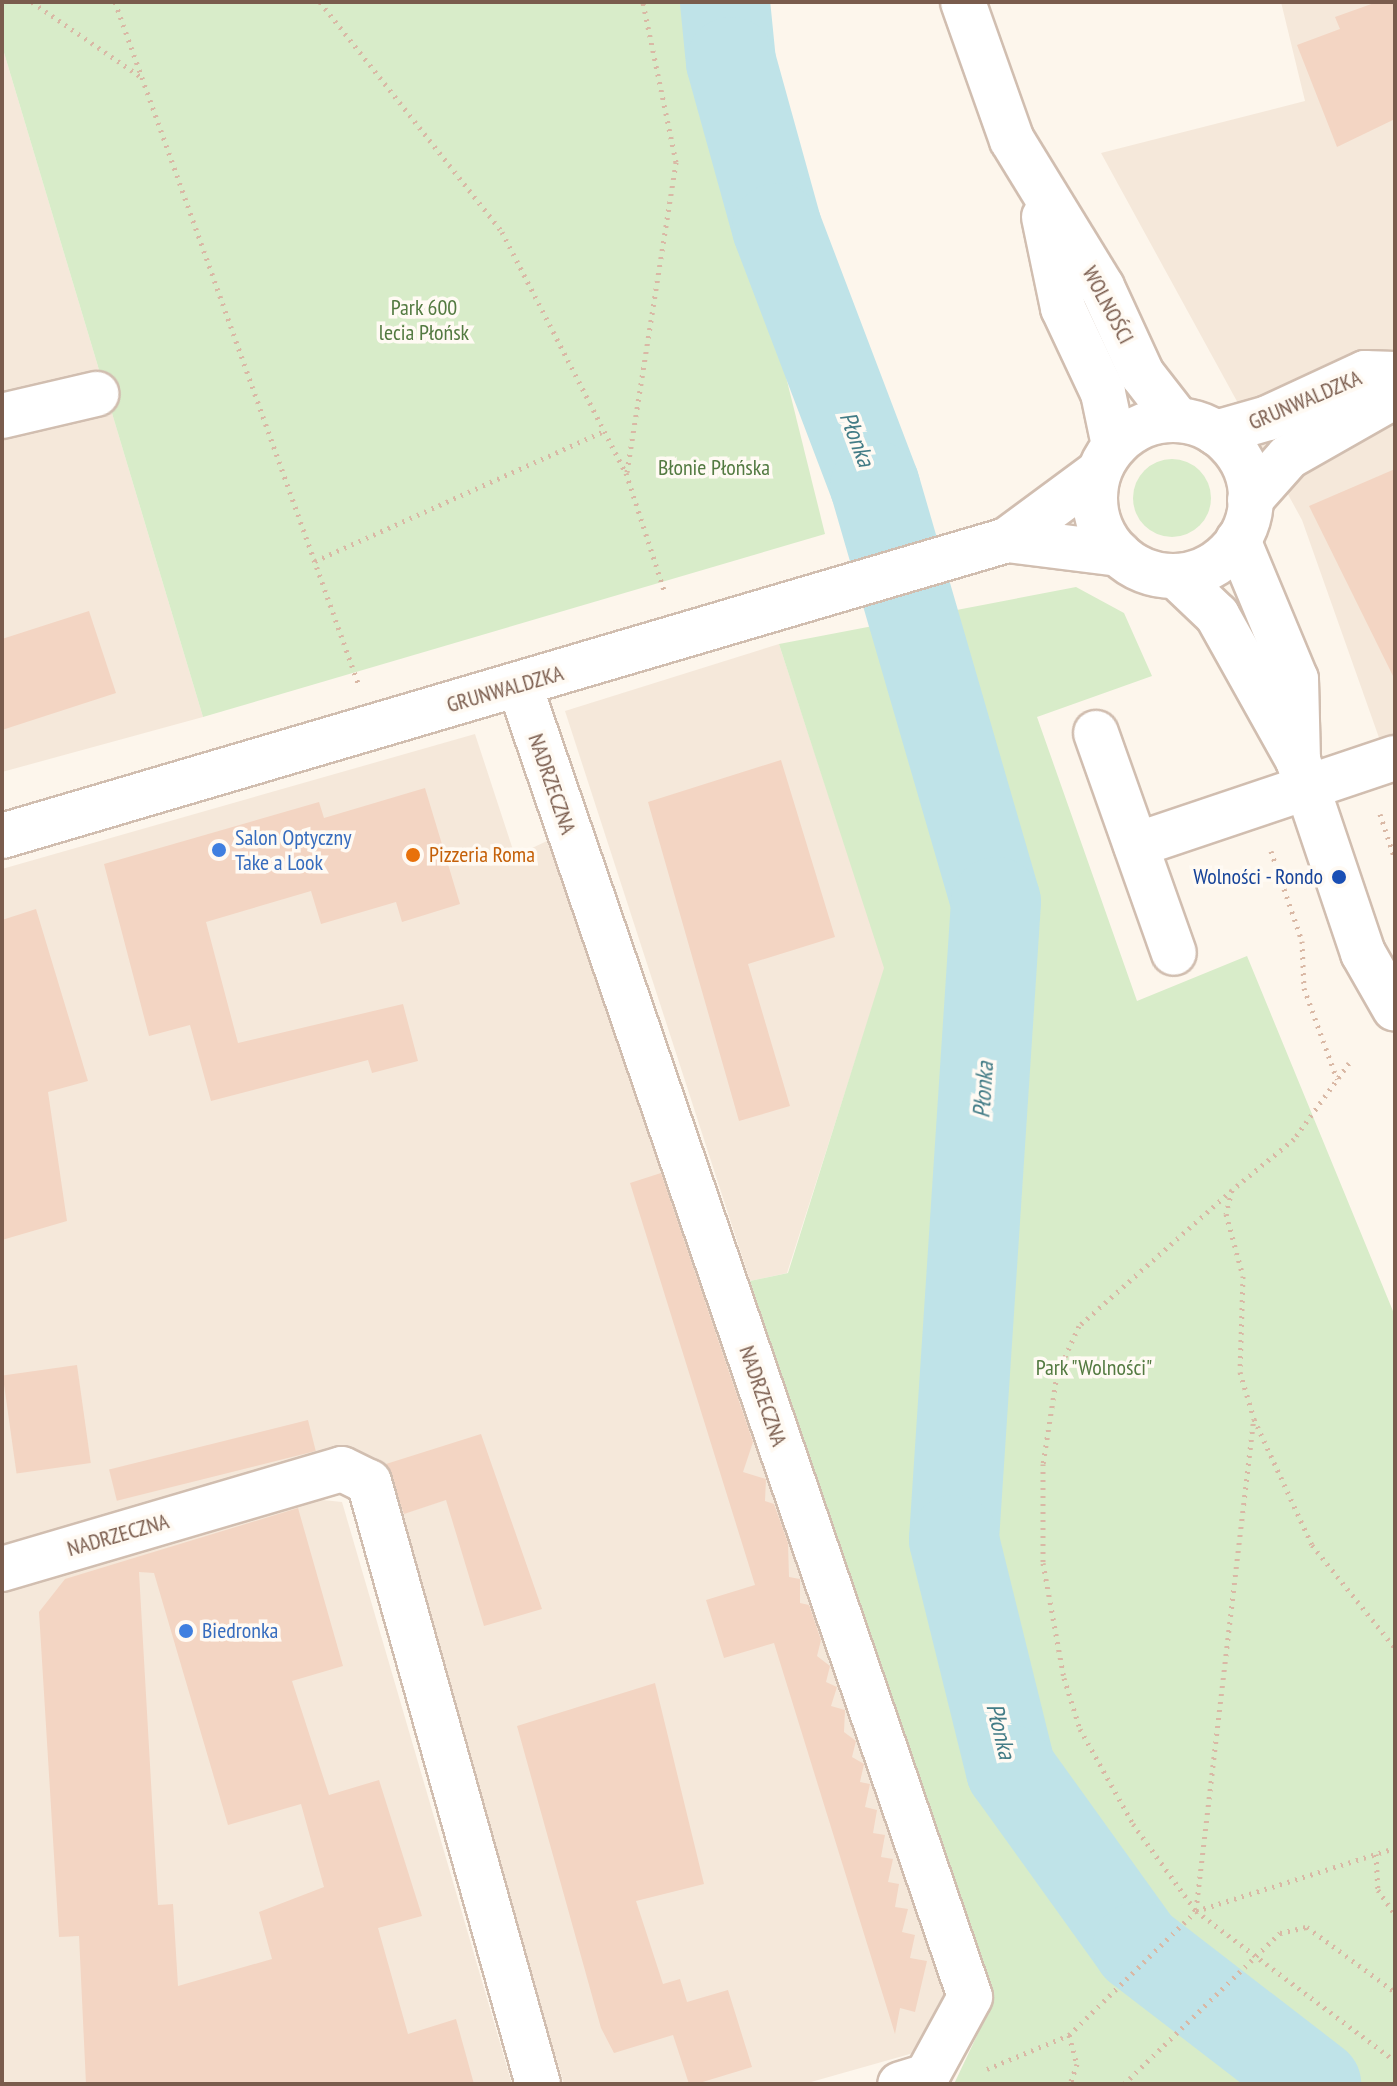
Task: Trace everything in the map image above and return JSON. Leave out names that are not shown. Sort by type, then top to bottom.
[{"type":"street","name":"WOLNOŚCI","points":[[963,2],[988,88],[1038,191],[1102,287],[1142,374],[1196,426]]},
{"type":"street","name":"WOLNOŚCI","points":[[1038,191],[1063,308],[1103,393],[1106,458]]},
{"type":"street","name":"GRUNWALDZKA","points":[[1196,426],[1268,418],[1365,373],[1395,374]]},
{"type":"street","points":[[2,416],[96,394]]},
{"type":"street","name":"GRUNWALDZKA","points":[[1244,520],[1288,457],[1395,396]]},
{"type":"street","points":[[1244,520],[1211,565],[1176,576],[1155,574],[1119,554],[1097,516],[1106,458],[1143,425],[1196,426],[1247,474],[1244,520],[1296,679],[1303,773]]},
{"type":"street","name":"GRUNWALDZKA","points":[[2,836],[1007,540],[1106,458]]},
{"type":"street","name":"GRUNWALDZKA","points":[[1007,540],[1119,554]]},
{"type":"street","points":[[1176,576],[1217,615],[1303,773],[1363,953],[1395,1009]]},
{"type":"street","name":"NADRZECZNA","points":[[519,684],[970,1997],[914,2080]]},
{"type":"street","points":[[1096,733],[1174,953]]},
{"type":"street","points":[[1136,845],[1254,805],[1303,773],[1395,758]]},
{"type":"street","name":"NADRZECZNA","points":[[2,1569],[342,1469],[369,1482],[538,2084]]},
{"type":"path","points":[[32,2],[142,78]]},
{"type":"path","points":[[115,2],[359,685]]},
{"type":"path","points":[[320,2],[502,232],[626,473],[676,162],[643,2]]},
{"type":"path","points":[[315,561],[604,431]]},
{"type":"path","points":[[1254,805],[1302,941],[1304,988],[1337,1079]]},
{"type":"path","points":[[1349,1063],[1294,1139],[1079,1326],[1057,1374],[1043,1464],[1043,1563],[1080,1729],[1133,1824],[1196,1911],[1395,2061]]},
{"type":"path","points":[[1232,1190],[1226,1214],[1243,1276],[1240,1372],[1254,1419],[1312,1545],[1395,1648]]},
{"type":"path","points":[[1196,1911],[1196,1867],[1254,1419]]},
{"type":"path","points":[[914,2080],[979,2072],[1069,2035],[1196,1911],[1395,1848]]},
{"type":"path","points":[[1376,1854],[1378,1890],[1395,1914]]},
{"type":"path","points":[[1124,2084],[1252,1955],[1280,1933],[1307,1927],[1395,1992]]},
{"type":"path","points":[[1069,2035],[1077,2064],[1070,2084]]},
{"type":"shaded area","points":[[1281,2],[1395,2],[1395,783],[1302,520],[1101,153],[1305,101]]},
{"type":"shaded area","points":[[2,46],[203,717],[2,772]]},
{"type":"shaded area","points":[[779,644],[885,968],[787,1273],[750,1281],[565,711]]},
{"type":"shaded area","points":[[475,734],[515,856],[547,841],[718,1293],[946,1993],[917,2052],[804,2084],[564,2084],[380,1479],[2,1553],[2,869]]},
{"type":"shaded area","points":[[313,1499],[342,1502],[512,2084],[2,2084],[2,1590]]},
{"type":"green space","name":"Park 600 lecia Płońsk","points":[[2,2],[693,2],[825,534],[203,717],[2,46]]},
{"type":"green space","points":[[1172,459],[1187,462],[1199,471],[1208,483],[1211,498],[1208,513],[1199,525],[1187,534],[1172,537],[1157,534],[1145,525],[1136,513],[1133,498],[1136,483],[1145,471],[1157,462]]},
{"type":"green space","name":"Park \"Wolności\"","points":[[1076,587],[1124,613],[1152,676],[1037,717],[1137,1001],[1247,956],[1395,1316],[1395,2084],[954,2084],[991,2006],[750,1281],[788,1273],[884,968],[779,644]]},
{"type":"building","points":[[1377,2],[1395,2],[1395,119],[1337,147],[1297,45],[1340,29],[1335,17]]},
{"type":"building","points":[[1395,469],[1395,680],[1309,506]]},
{"type":"building","points":[[89,611],[116,693],[2,730],[2,639]]},
{"type":"building","points":[[781,760],[835,937],[748,964],[790,1106],[739,1121],[648,802]]},
{"type":"building","points":[[425,788],[460,904],[402,922],[396,902],[321,924],[311,891],[206,922],[238,1043],[403,1004],[418,1061],[372,1073],[368,1060],[211,1101],[190,1025],[149,1036],[104,864],[319,802],[324,818]]},
{"type":"building","points":[[36,909],[88,1081],[48,1092],[67,1221],[2,1240],[2,920]]},
{"type":"building","points":[[661,1173],[753,1442],[743,1472],[766,1479],[765,1501],[774,1504],[788,1543],[789,1577],[800,1579],[800,1603],[809,1605],[821,1640],[817,1656],[830,1666],[826,1682],[837,1687],[831,1706],[845,1710],[844,1732],[856,1741],[852,1757],[864,1764],[860,1782],[870,1784],[865,1807],[877,1810],[873,1833],[885,1835],[881,1857],[893,1859],[888,1882],[899,1884],[895,1907],[908,1909],[902,1932],[915,1935],[910,1958],[927,1961],[915,2012],[900,2008],[895,2034],[774,1643],[724,1658],[706,1600],[755,1585],[630,1183]]},
{"type":"building","points":[[77,1365],[91,1463],[17,1473],[3,1375]]},
{"type":"building","points":[[308,1420],[316,1451],[117,1501],[109,1470]]},
{"type":"building","points":[[481,1434],[542,1609],[484,1626],[446,1500],[404,1514],[386,1464]]},
{"type":"building","points":[[298,1508],[343,1666],[292,1681],[329,1795],[379,1780],[422,1916],[378,1928],[408,2034],[456,2019],[474,2084],[86,2084],[79,1936],[59,1937],[39,1612],[65,1579]],"holes":[[[139,1572],[154,1573],[228,1825],[301,1804],[324,1887],[259,1912],[272,1959],[178,1986],[173,1904],[158,1905]]]},
{"type":"building","points":[[655,1683],[704,1884],[636,1901],[663,1984],[680,1979],[687,2002],[728,1990],[752,2067],[696,2084],[689,2084],[673,2035],[614,2053],[601,2028],[517,1726]]},
{"type":"waterway","name":"Płonka","points":[[725,2],[731,62],[777,228],[875,486],[996,902],[954,1540],[1011,1770],[1138,1947],[1316,2084]]},
{"type":"place","name":"Salon Optyczny Take a Look","points":[[219,850]]},
{"type":"place","name":"Pizzeria Roma","points":[[413,855]]},
{"type":"place","name":"Wolności - Rondo","points":[[1339,877]]},
{"type":"place","name":"Biedronka","points":[[186,1631]]},
{"type":"park label","name":"Błonie Płońska","points":[[714,468]]}]
